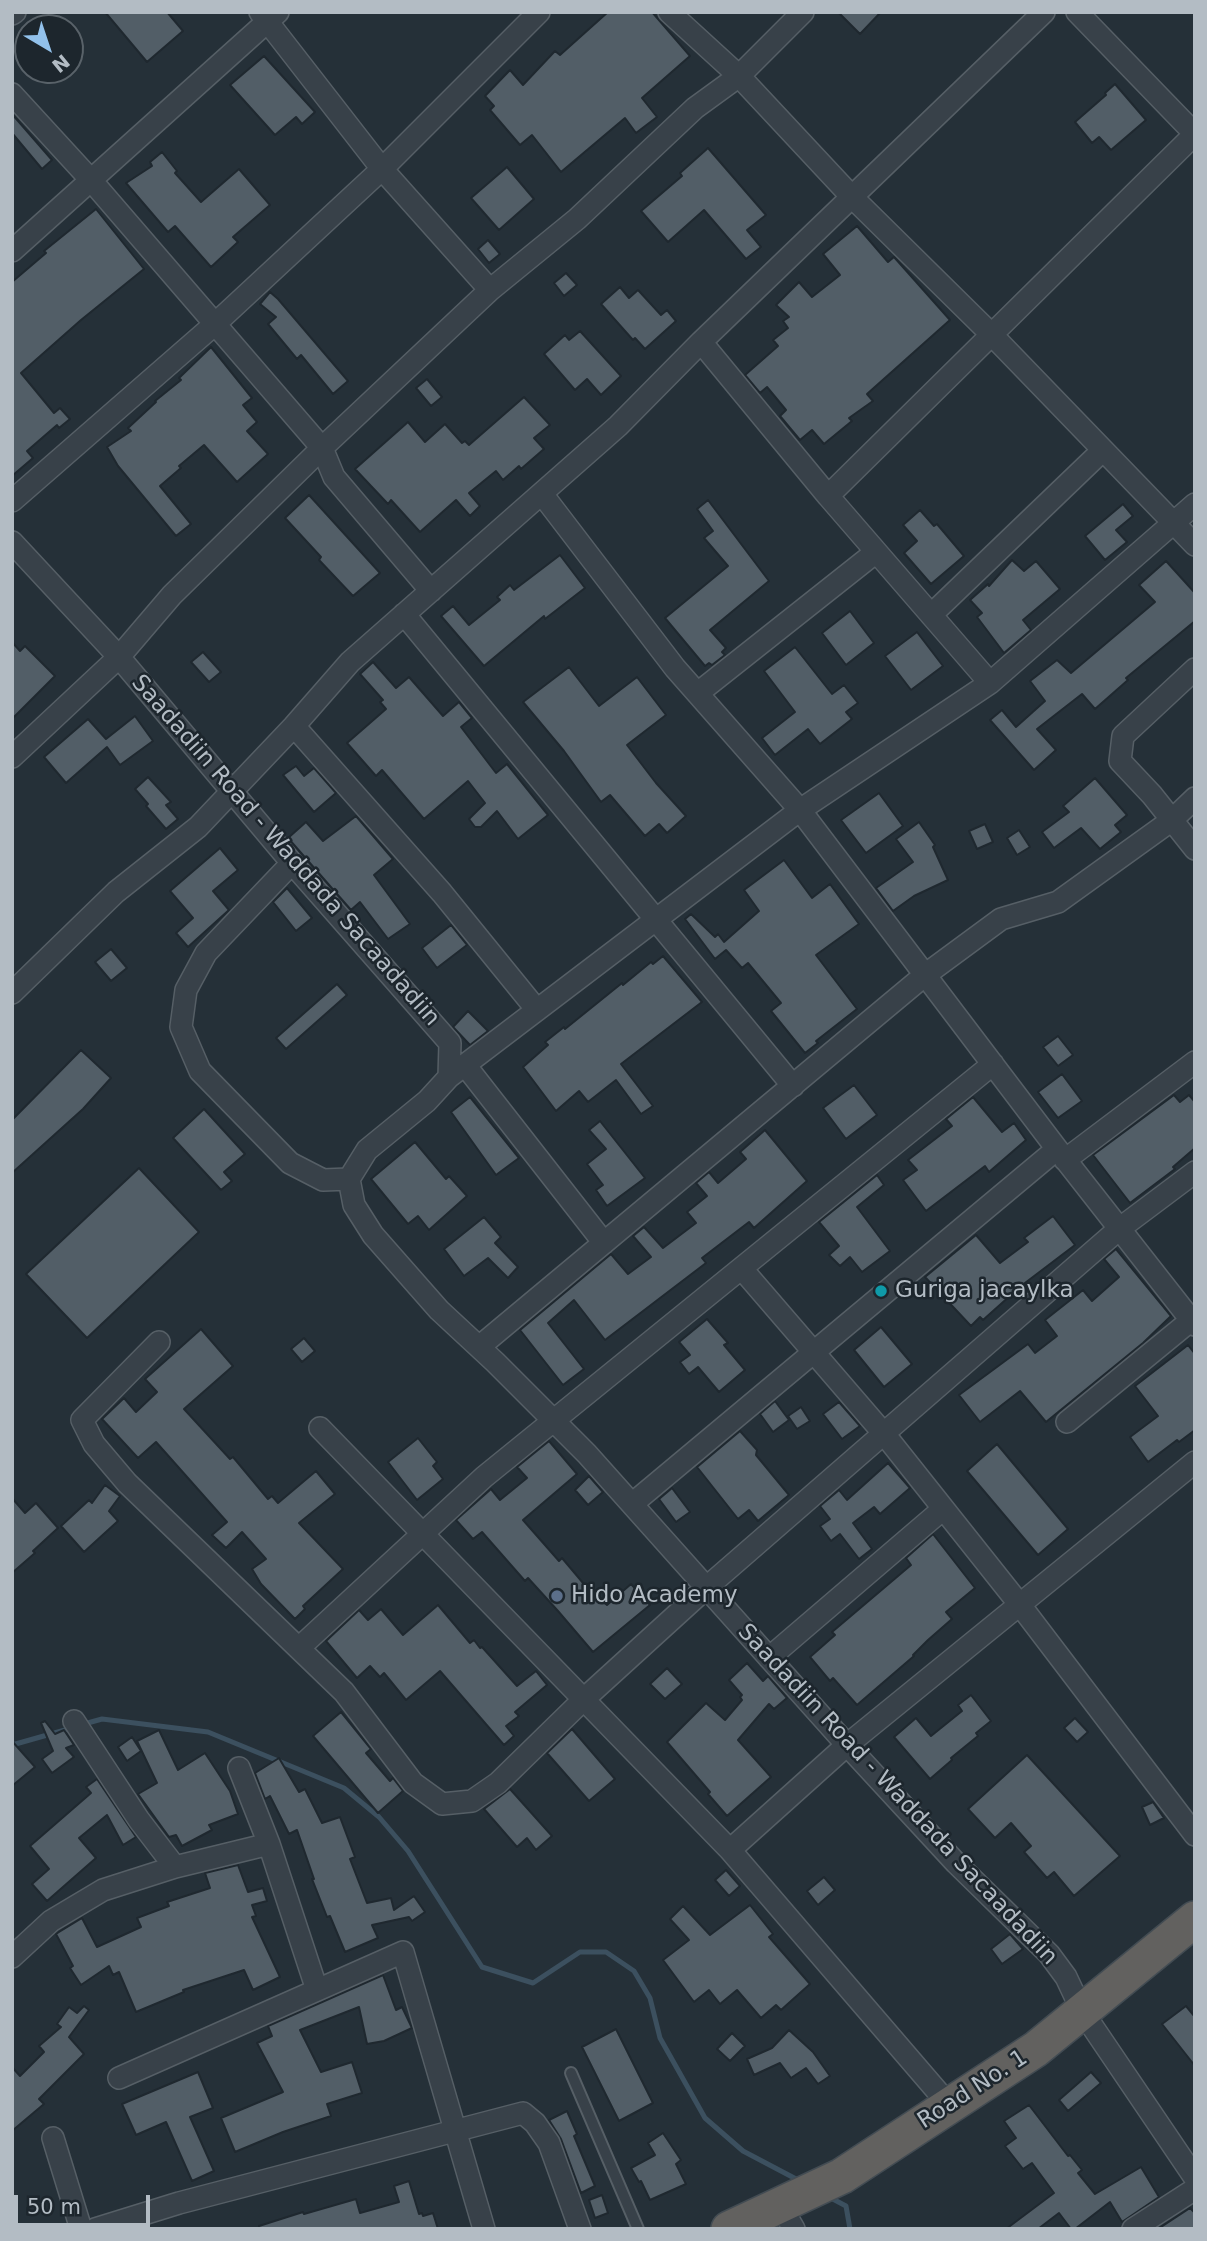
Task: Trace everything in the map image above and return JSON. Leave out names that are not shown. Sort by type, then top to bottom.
[{"type":"highway","name":"Road No. 1","points":[[729,2229],[787,2217],[842,2176],[1036,2049],[1195,1919]]},
{"type":"street","points":[[12,501],[215,324],[382,169],[540,12]]},
{"type":"street","points":[[669,12],[739,76],[852,197],[992,335],[1195,545]]},
{"type":"street","points":[[12,757],[119,657],[172,595],[322,448],[490,290],[577,219],[695,108],[739,76],[803,12]]},
{"type":"street","points":[[12,993],[116,892],[198,827],[351,662],[618,426],[701,342],[1044,12]]},
{"type":"street","points":[[828,496],[1195,134],[1077,12]]},
{"type":"street","points":[[12,251],[269,15],[382,169],[490,290]]},
{"type":"street","points":[[12,94],[90,179],[322,448],[334,477],[430,591]]},
{"type":"street","points":[[701,342],[828,496],[989,683]]},
{"type":"street","points":[[931,615],[1103,450]]},
{"type":"street","points":[[542,494],[675,667],[800,810],[1061,1154],[1193,1320],[1067,1422]]},
{"type":"street","points":[[292,863],[206,953],[186,990],[181,1027],[200,1071],[290,1163],[323,1180],[349,1179],[367,1150],[427,1101],[457,1071],[800,810],[989,683],[1195,504]]},
{"type":"street","name":"Saadadiin Road - Waddada Sacaadadiin","points":[[12,542],[119,657],[230,791],[450,1043],[457,1071]]},
{"type":"street","points":[[698,693],[876,552]]},
{"type":"street","points":[[404,614],[793,1086]]},
{"type":"street","points":[[1195,669],[1124,736],[1120,761],[1152,794],[1195,849]]},
{"type":"street","points":[[294,726],[442,893],[537,1010]]},
{"type":"street","points":[[479,1347],[925,975],[1001,919],[1058,902],[1172,820],[1195,798]]},
{"type":"street","points":[[632,1504],[1061,1154],[1195,1062]]},
{"type":"street","points":[[299,1648],[454,1502],[992,1064]]},
{"type":"street","points":[[457,1071],[604,1242]]},
{"type":"street","points":[[159,1342],[82,1420],[94,1444],[127,1483],[344,1692],[413,1783],[442,1804],[472,1801],[498,1783],[584,1699],[706,1588],[1119,1229],[1195,1172]]},
{"type":"street","name":"Saadadiin Road - Waddada Sacaadadiin","points":[[349,1179],[354,1205],[373,1235],[439,1310],[554,1422],[632,1504],[956,1863],[1049,1954],[1066,1977],[1082,2011],[1195,2178]]},
{"type":"street","points":[[741,1269],[885,1435],[1020,1605],[1195,1835]]},
{"type":"street","points":[[320,1428],[730,1850],[950,2106]]},
{"type":"street","points":[[730,1850],[847,1745],[1195,1462]]},
{"type":"street","points":[[769,1658],[943,1509]]},
{"type":"street","points":[[74,1721],[139,1820],[176,1867]]},
{"type":"street","points":[[239,1768],[269,1844],[317,1990]]},
{"type":"street","points":[[12,1957],[51,1921],[103,1890],[176,1867],[269,1844]]},
{"type":"street","points":[[119,2078],[403,1952],[484,2229]]},
{"type":"street","points":[[95,2229],[179,2203],[523,2113],[535,2123],[549,2143],[580,2229]]},
{"type":"street","points":[[53,2138],[81,2229]]},
{"type":"street","points":[[1133,2229],[1195,2189]]},
{"type":"lane","points":[[571,2073],[638,2229]]},
{"type":"building","points":[[105,12],[167,12],[183,31],[147,62]]},
{"type":"building","points":[[608,12],[652,12],[690,56],[642,98],[657,117],[636,133],[625,118],[561,172],[532,135],[520,145],[490,110],[494,106],[485,96],[510,70],[523,85],[555,51],[560,55]]},
{"type":"building","points":[[838,12],[881,12],[860,34]]},
{"type":"building","points":[[264,56],[315,112],[302,124],[296,117],[275,135],[230,85]]},
{"type":"building","points":[[1115,84],[1146,120],[1111,150],[1099,137],[1092,143],[1075,122]]},
{"type":"building","points":[[12,114],[52,160],[42,169],[12,133]]},
{"type":"building","points":[[708,148],[766,215],[747,230],[761,247],[746,259],[704,210],[668,242],[641,211],[682,176],[680,173]]},
{"type":"building","points":[[162,152],[177,171],[175,173],[201,202],[239,169],[270,205],[233,237],[238,242],[211,267],[175,226],[168,232],[126,183],[152,166],[150,162]]},
{"type":"building","points":[[507,167],[534,199],[499,230],[471,198]]},
{"type":"building","points":[[96,209],[144,269],[21,373],[54,413],[60,408],[70,419],[59,428],[57,425],[27,451],[33,458],[12,476],[12,282],[46,253],[44,251]]},
{"type":"building","points":[[857,226],[888,262],[894,257],[950,320],[867,394],[873,401],[849,418],[852,421],[824,444],[812,430],[800,440],[780,416],[786,410],[767,387],[760,393],[745,375],[778,346],[773,340],[788,328],[783,321],[789,317],[776,305],[799,282],[812,297],[840,275],[823,254]]},
{"type":"building","points":[[488,240],[500,254],[489,263],[478,249]]},
{"type":"building","points":[[566,273],[577,285],[564,296],[554,283]]},
{"type":"building","points":[[620,287],[629,298],[638,290],[661,315],[667,310],[676,321],[645,349],[635,338],[633,340],[601,304]]},
{"type":"building","points":[[270,292],[348,381],[333,394],[301,355],[297,359],[268,324],[276,317],[260,304]]},
{"type":"building","points":[[580,331],[621,376],[601,395],[587,379],[575,390],[544,354],[565,335],[569,340]]},
{"type":"building","points":[[211,347],[252,398],[243,405],[257,422],[247,431],[268,454],[237,482],[204,445],[179,466],[181,468],[160,486],[191,524],[176,536],[118,466],[107,447],[131,431],[128,428],[181,380],[179,378]]},
{"type":"building","points":[[427,379],[442,397],[431,406],[416,388]]},
{"type":"building","points":[[524,397],[550,425],[534,438],[544,449],[503,480],[496,471],[469,493],[480,506],[470,516],[456,500],[420,532],[391,500],[388,504],[355,469],[408,422],[425,442],[445,424],[462,443],[465,441],[469,445]]},
{"type":"building","points":[[309,495],[380,573],[353,596],[285,518]]},
{"type":"building","points":[[708,500],[769,581],[710,630],[726,648],[722,652],[725,655],[712,665],[709,663],[705,666],[665,618],[728,566],[704,538],[713,531],[697,509]]},
{"type":"building","points":[[1123,504],[1133,516],[1116,530],[1127,542],[1105,560],[1085,536]]},
{"type":"building","points":[[920,510],[934,526],[937,524],[964,556],[931,584],[904,553],[917,541],[903,525]]},
{"type":"building","points":[[560,555],[585,588],[545,619],[544,616],[484,666],[441,616],[453,606],[469,625],[500,600],[497,597],[510,585],[514,590]]},
{"type":"building","points":[[1012,560],[1024,571],[1036,561],[1060,589],[1023,620],[1031,630],[1004,653],[977,617],[982,613],[970,600],[988,584],[989,586]]},
{"type":"building","points":[[1166,561],[1195,593],[1195,621],[1126,678],[1128,680],[1095,709],[1082,694],[1037,729],[1056,750],[1034,770],[990,720],[1002,710],[1016,727],[1045,701],[1030,681],[1057,660],[1071,673],[1155,602],[1139,585]]},
{"type":"building","points":[[850,611],[874,643],[846,665],[822,633]]},
{"type":"building","points":[[917,632],[943,666],[911,690],[885,656]]},
{"type":"building","points":[[12,642],[20,651],[25,646],[55,676],[12,719]]},
{"type":"building","points":[[795,647],[832,694],[844,685],[858,703],[846,712],[852,719],[820,744],[808,729],[775,755],[762,738],[795,712],[764,671]]},
{"type":"building","points":[[203,652],[221,672],[209,682],[191,662]]},
{"type":"building","points":[[373,662],[396,688],[409,677],[443,716],[459,702],[472,718],[461,727],[496,773],[507,764],[548,815],[518,839],[497,811],[481,827],[475,827],[469,819],[485,803],[468,781],[424,819],[382,770],[376,776],[347,743],[386,709],[380,702],[383,700],[360,674]]},
{"type":"building","points":[[569,667],[599,706],[637,677],[666,715],[627,745],[686,816],[667,833],[659,824],[645,836],[610,795],[601,802],[564,751],[523,702]]},
{"type":"building","points":[[135,716],[153,741],[120,765],[107,747],[66,783],[44,757],[88,719],[106,739]]},
{"type":"building","points":[[296,766],[304,776],[314,768],[336,793],[314,812],[283,775]]},
{"type":"building","points":[[148,777],[171,802],[166,805],[178,819],[166,829],[135,789]]},
{"type":"building","points":[[1095,778],[1127,815],[1115,825],[1121,832],[1100,849],[1081,828],[1054,848],[1042,832],[1069,812],[1063,806]]},
{"type":"building","points":[[879,793],[903,826],[866,853],[841,820]]},
{"type":"building","points":[[356,816],[393,859],[374,875],[410,924],[388,939],[360,902],[351,910],[288,838],[306,822],[323,841]]},
{"type":"building","points":[[919,822],[935,845],[933,847],[948,880],[914,896],[893,911],[876,888],[913,862],[896,839]]},
{"type":"building","points":[[985,824],[993,842],[977,849],[969,831]]},
{"type":"building","points":[[1019,830],[1030,847],[1017,855],[1007,838]]},
{"type":"building","points":[[220,848],[238,870],[213,891],[229,910],[188,947],[176,933],[193,918],[170,891]]},
{"type":"building","points":[[784,860],[812,898],[830,884],[859,924],[816,955],[857,1009],[805,1053],[771,1011],[781,1003],[748,963],[742,968],[726,950],[715,959],[685,919],[691,914],[715,937],[718,934],[724,942],[759,911],[744,890]]},
{"type":"building","points":[[287,888],[312,918],[296,931],[273,902]]},
{"type":"building","points":[[451,925],[467,945],[437,968],[422,948]]},
{"type":"building","points":[[111,949],[127,968],[111,981],[95,962]]},
{"type":"building","points":[[663,956],[702,1002],[621,1064],[653,1106],[641,1114],[616,1080],[588,1102],[579,1091],[556,1111],[523,1067],[548,1045],[545,1042],[622,983],[623,985],[651,962],[653,964]]},
{"type":"building","points":[[337,984],[347,995],[286,1049],[276,1038]]},
{"type":"building","points":[[468,1011],[488,1031],[470,1045],[453,1027]]},
{"type":"building","points":[[1058,1036],[1073,1055],[1058,1066],[1043,1047]]},
{"type":"building","points":[[81,1050],[111,1078],[83,1109],[12,1173],[12,1120]]},
{"type":"building","points":[[1062,1074],[1082,1101],[1058,1118],[1038,1092]]},
{"type":"building","points":[[854,1085],[877,1115],[846,1139],[823,1108]]},
{"type":"building","points":[[1174,1095],[1180,1102],[1189,1095],[1195,1102],[1195,1148],[1173,1167],[1175,1169],[1130,1203],[1093,1155]]},
{"type":"building","points":[[470,1097],[519,1158],[496,1175],[451,1112]]},
{"type":"building","points":[[973,1097],[1002,1132],[1014,1123],[1026,1140],[989,1172],[985,1166],[926,1211],[903,1180],[917,1170],[908,1160],[952,1126],[946,1119]]},
{"type":"building","points":[[204,1109],[245,1154],[224,1172],[232,1181],[221,1190],[173,1138]]},
{"type":"building","points":[[600,1121],[645,1178],[607,1206],[596,1190],[603,1185],[587,1164],[606,1149],[589,1130]]},
{"type":"building","points":[[765,1130],[807,1181],[754,1228],[749,1222],[702,1258],[706,1263],[605,1340],[574,1300],[548,1323],[584,1369],[563,1385],[520,1330],[611,1254],[628,1274],[651,1257],[633,1236],[644,1227],[663,1248],[696,1223],[687,1212],[707,1196],[696,1183],[709,1172],[718,1183],[746,1159],[740,1152]]},
{"type":"building","points":[[415,1142],[446,1179],[449,1176],[467,1196],[429,1230],[418,1216],[408,1224],[371,1179]]},
{"type":"building","points":[[139,1168],[199,1232],[87,1338],[26,1274]]},
{"type":"building","points":[[877,1175],[884,1185],[857,1207],[890,1251],[862,1272],[850,1257],[840,1266],[829,1255],[839,1246],[819,1222]]},
{"type":"building","points":[[1053,1216],[1075,1245],[1021,1286],[983,1320],[980,1317],[971,1326],[925,1277],[976,1235],[1000,1263],[1028,1242],[1024,1238]]},
{"type":"building","points":[[484,1217],[501,1237],[495,1243],[518,1267],[508,1278],[488,1258],[464,1276],[444,1249]]},
{"type":"building","points":[[1116,1249],[1171,1316],[1143,1343],[1046,1422],[1020,1391],[980,1422],[959,1395],[1028,1344],[1035,1353],[1057,1336],[1045,1320],[1083,1290],[1092,1301],[1119,1277],[1104,1259]]},
{"type":"building","points":[[707,1319],[728,1343],[724,1345],[745,1370],[719,1392],[698,1367],[689,1374],[680,1362],[690,1355],[679,1342]]},
{"type":"building","points":[[881,1327],[912,1364],[884,1387],[854,1350]]},
{"type":"building","points":[[201,1329],[233,1366],[184,1409],[230,1459],[233,1457],[268,1499],[272,1496],[278,1503],[316,1471],[335,1494],[299,1523],[343,1569],[303,1606],[305,1609],[295,1619],[261,1584],[252,1569],[266,1559],[242,1532],[226,1548],[212,1535],[227,1522],[156,1442],[138,1458],[102,1419],[124,1398],[136,1412],[157,1392],[145,1379]]},
{"type":"building","points":[[304,1338],[315,1351],[302,1362],[291,1349]]},
{"type":"building","points":[[1188,1345],[1195,1354],[1195,1430],[1148,1462],[1130,1437],[1158,1416],[1135,1386]]},
{"type":"building","points":[[775,1401],[789,1420],[773,1432],[760,1414]]},
{"type":"building","points":[[839,1402],[860,1426],[842,1439],[823,1414]]},
{"type":"building","points":[[801,1407],[810,1421],[797,1429],[788,1416]]},
{"type":"building","points":[[740,1431],[789,1495],[758,1521],[749,1510],[738,1519],[697,1467]]},
{"type":"building","points":[[418,1438],[437,1462],[433,1466],[443,1479],[417,1500],[388,1462]]},
{"type":"building","points":[[549,1441],[577,1474],[523,1520],[559,1561],[562,1558],[594,1596],[597,1594],[607,1605],[631,1584],[650,1605],[593,1652],[528,1578],[525,1581],[482,1532],[473,1539],[456,1520],[491,1489],[500,1500],[527,1478],[517,1467]]},
{"type":"building","points":[[997,1444],[1068,1529],[1038,1555],[967,1471]]},
{"type":"building","points":[[888,1463],[910,1488],[880,1514],[874,1507],[853,1523],[872,1549],[859,1559],[840,1534],[831,1541],[820,1526],[830,1519],[820,1506],[839,1490],[847,1500]]},
{"type":"building","points":[[589,1476],[603,1492],[588,1505],[575,1490]]},
{"type":"building","points":[[105,1485],[120,1496],[109,1511],[118,1521],[84,1552],[61,1526],[89,1500],[92,1503]]},
{"type":"building","points":[[672,1488],[690,1512],[676,1522],[659,1499]]},
{"type":"building","points":[[12,1498],[25,1513],[36,1503],[58,1528],[12,1573]]},
{"type":"building","points":[[933,1534],[975,1588],[946,1612],[952,1619],[857,1705],[833,1678],[830,1681],[810,1657],[835,1635],[832,1632],[911,1565],[906,1558]]},
{"type":"building","points":[[438,1605],[470,1643],[474,1640],[482,1647],[517,1686],[536,1671],[547,1685],[515,1712],[519,1716],[506,1726],[514,1736],[504,1745],[440,1671],[406,1700],[384,1673],[380,1677],[370,1666],[357,1678],[326,1641],[359,1610],[368,1620],[381,1609],[403,1635]]},
{"type":"building","points":[[747,1663],[763,1681],[768,1676],[787,1698],[774,1709],[769,1704],[738,1740],[771,1777],[727,1816],[667,1742],[706,1703],[725,1720],[742,1700],[742,1695],[729,1680]]},
{"type":"building","points":[[667,1668],[682,1684],[665,1699],[650,1684]]},
{"type":"building","points":[[971,1695],[991,1721],[930,1779],[894,1737],[916,1718],[931,1736],[962,1711],[958,1705]]},
{"type":"building","points":[[341,1712],[371,1749],[366,1753],[390,1781],[393,1778],[403,1791],[378,1813],[313,1736]]},
{"type":"building","points":[[1075,1718],[1088,1732],[1077,1742],[1064,1728]]},
{"type":"building","points":[[45,1721],[55,1734],[64,1730],[74,1745],[66,1748],[74,1757],[52,1773],[42,1759],[53,1751],[41,1723]]},
{"type":"building","points":[[572,1729],[615,1779],[589,1801],[547,1753]]},
{"type":"building","points":[[159,1730],[178,1770],[205,1753],[230,1791],[238,1814],[209,1825],[212,1830],[182,1846],[176,1835],[169,1837],[138,1794],[157,1783],[137,1741]]},
{"type":"building","points":[[132,1737],[141,1751],[127,1761],[118,1747]]},
{"type":"building","points":[[12,1741],[35,1767],[12,1786]]},
{"type":"building","points":[[1027,1755],[1120,1856],[1074,1896],[1054,1872],[1047,1878],[1024,1852],[1031,1846],[1011,1823],[995,1838],[968,1809]]},
{"type":"building","points":[[279,1758],[299,1792],[305,1789],[322,1823],[340,1817],[355,1857],[350,1859],[367,1903],[391,1898],[394,1910],[414,1896],[425,1912],[412,1921],[409,1917],[372,1925],[378,1938],[345,1952],[312,1879],[297,1830],[289,1834],[270,1796],[265,1799],[255,1773]]},
{"type":"building","points":[[97,1779],[136,1837],[123,1845],[107,1815],[79,1838],[96,1858],[47,1901],[32,1884],[49,1869],[30,1846],[91,1793],[86,1787]]},
{"type":"building","points":[[510,1789],[552,1836],[536,1850],[527,1838],[517,1847],[484,1809]]},
{"type":"building","points":[[1153,1802],[1164,1818],[1150,1825],[1142,1807]]},
{"type":"building","points":[[238,1865],[248,1892],[263,1888],[267,1901],[252,1905],[256,1916],[252,1917],[280,1977],[253,1990],[244,1970],[183,1990],[184,1992],[136,2012],[119,1972],[113,1975],[109,1966],[81,1985],[70,1968],[73,1966],[56,1934],[82,1918],[97,1947],[141,1927],[137,1918],[169,1906],[167,1902],[210,1888],[205,1873]]},
{"type":"building","points":[[726,1870],[740,1886],[729,1896],[715,1880]]},
{"type":"building","points":[[824,1877],[835,1890],[818,1905],[807,1891]]},
{"type":"building","points":[[750,1905],[773,1934],[769,1937],[810,1984],[781,2010],[776,2005],[761,2018],[737,1990],[720,2004],[709,1990],[694,2002],[663,1960],[689,1940],[670,1919],[683,1906],[710,1935]]},
{"type":"building","points":[[1010,1934],[1023,1949],[1002,1964],[991,1949]]},
{"type":"building","points":[[383,1975],[396,2010],[402,2007],[412,2028],[384,2041],[367,2044],[359,2007],[300,2030],[321,2072],[352,2062],[362,2093],[327,2104],[331,2116],[235,2152],[221,2118],[283,2092],[257,2043],[272,2036],[268,2026]]},
{"type":"building","points":[[84,2006],[89,2010],[69,2037],[84,2054],[39,2099],[44,2104],[12,2131],[12,2067],[20,2076],[44,2052],[39,2046],[61,2027],[57,2024],[69,2007],[77,2013]]},
{"type":"building","points":[[1186,2006],[1195,2017],[1195,2066],[1162,2024]]},
{"type":"building","points":[[616,2029],[653,2103],[619,2121],[582,2047]]},
{"type":"building","points":[[789,2030],[813,2052],[830,2076],[818,2084],[806,2068],[791,2078],[780,2063],[754,2075],[747,2059],[772,2048]]},
{"type":"building","points":[[732,2033],[745,2046],[730,2061],[717,2049]]},
{"type":"building","points":[[198,2072],[213,2108],[190,2117],[214,2171],[192,2181],[166,2122],[136,2135],[122,2104]]},
{"type":"building","points":[[1091,2072],[1101,2083],[1068,2111],[1059,2100]]},
{"type":"building","points":[[1029,2105],[1082,2170],[1078,2173],[1095,2194],[1141,2167],[1159,2197],[1122,2222],[1110,2202],[1075,2229],[1071,2229],[1059,2213],[1038,2229],[1006,2229],[1054,2193],[1032,2163],[1023,2169],[1005,2146],[1016,2138],[1004,2121]]},
{"type":"building","points":[[567,2111],[577,2134],[574,2136],[595,2186],[581,2193],[561,2139],[549,2120]]},
{"type":"building","points":[[663,2133],[681,2160],[676,2164],[686,2184],[650,2200],[631,2168],[655,2155],[648,2143]]},
{"type":"building","points":[[409,2181],[419,2214],[422,2213],[423,2216],[433,2213],[438,2229],[260,2229],[259,2226],[356,2199],[360,2213],[399,2202],[394,2186]]},
{"type":"building","points":[[602,2195],[608,2213],[595,2218],[589,2200]]},
{"type":"building","points":[[1190,2208],[1195,2213],[1195,2229],[1158,2229]]},
{"type":"waterway","points":[[84,1724],[102,1719],[208,1732],[344,1788],[379,1817],[408,1851],[482,1967],[533,1983],[580,1952],[606,1952],[634,1971],[650,1998],[660,2038],[705,2118],[743,2151],[798,2180]]},
{"type":"waterway","points":[[12,1745],[65,1730]]},
{"type":"waterway","points":[[829,2197],[846,2206],[850,2229]]},
{"type":"place","name":"Guriga jacaylka","points":[[881,1291]]},
{"type":"place","name":"Hido Academy","points":[[557,1596]]}]
